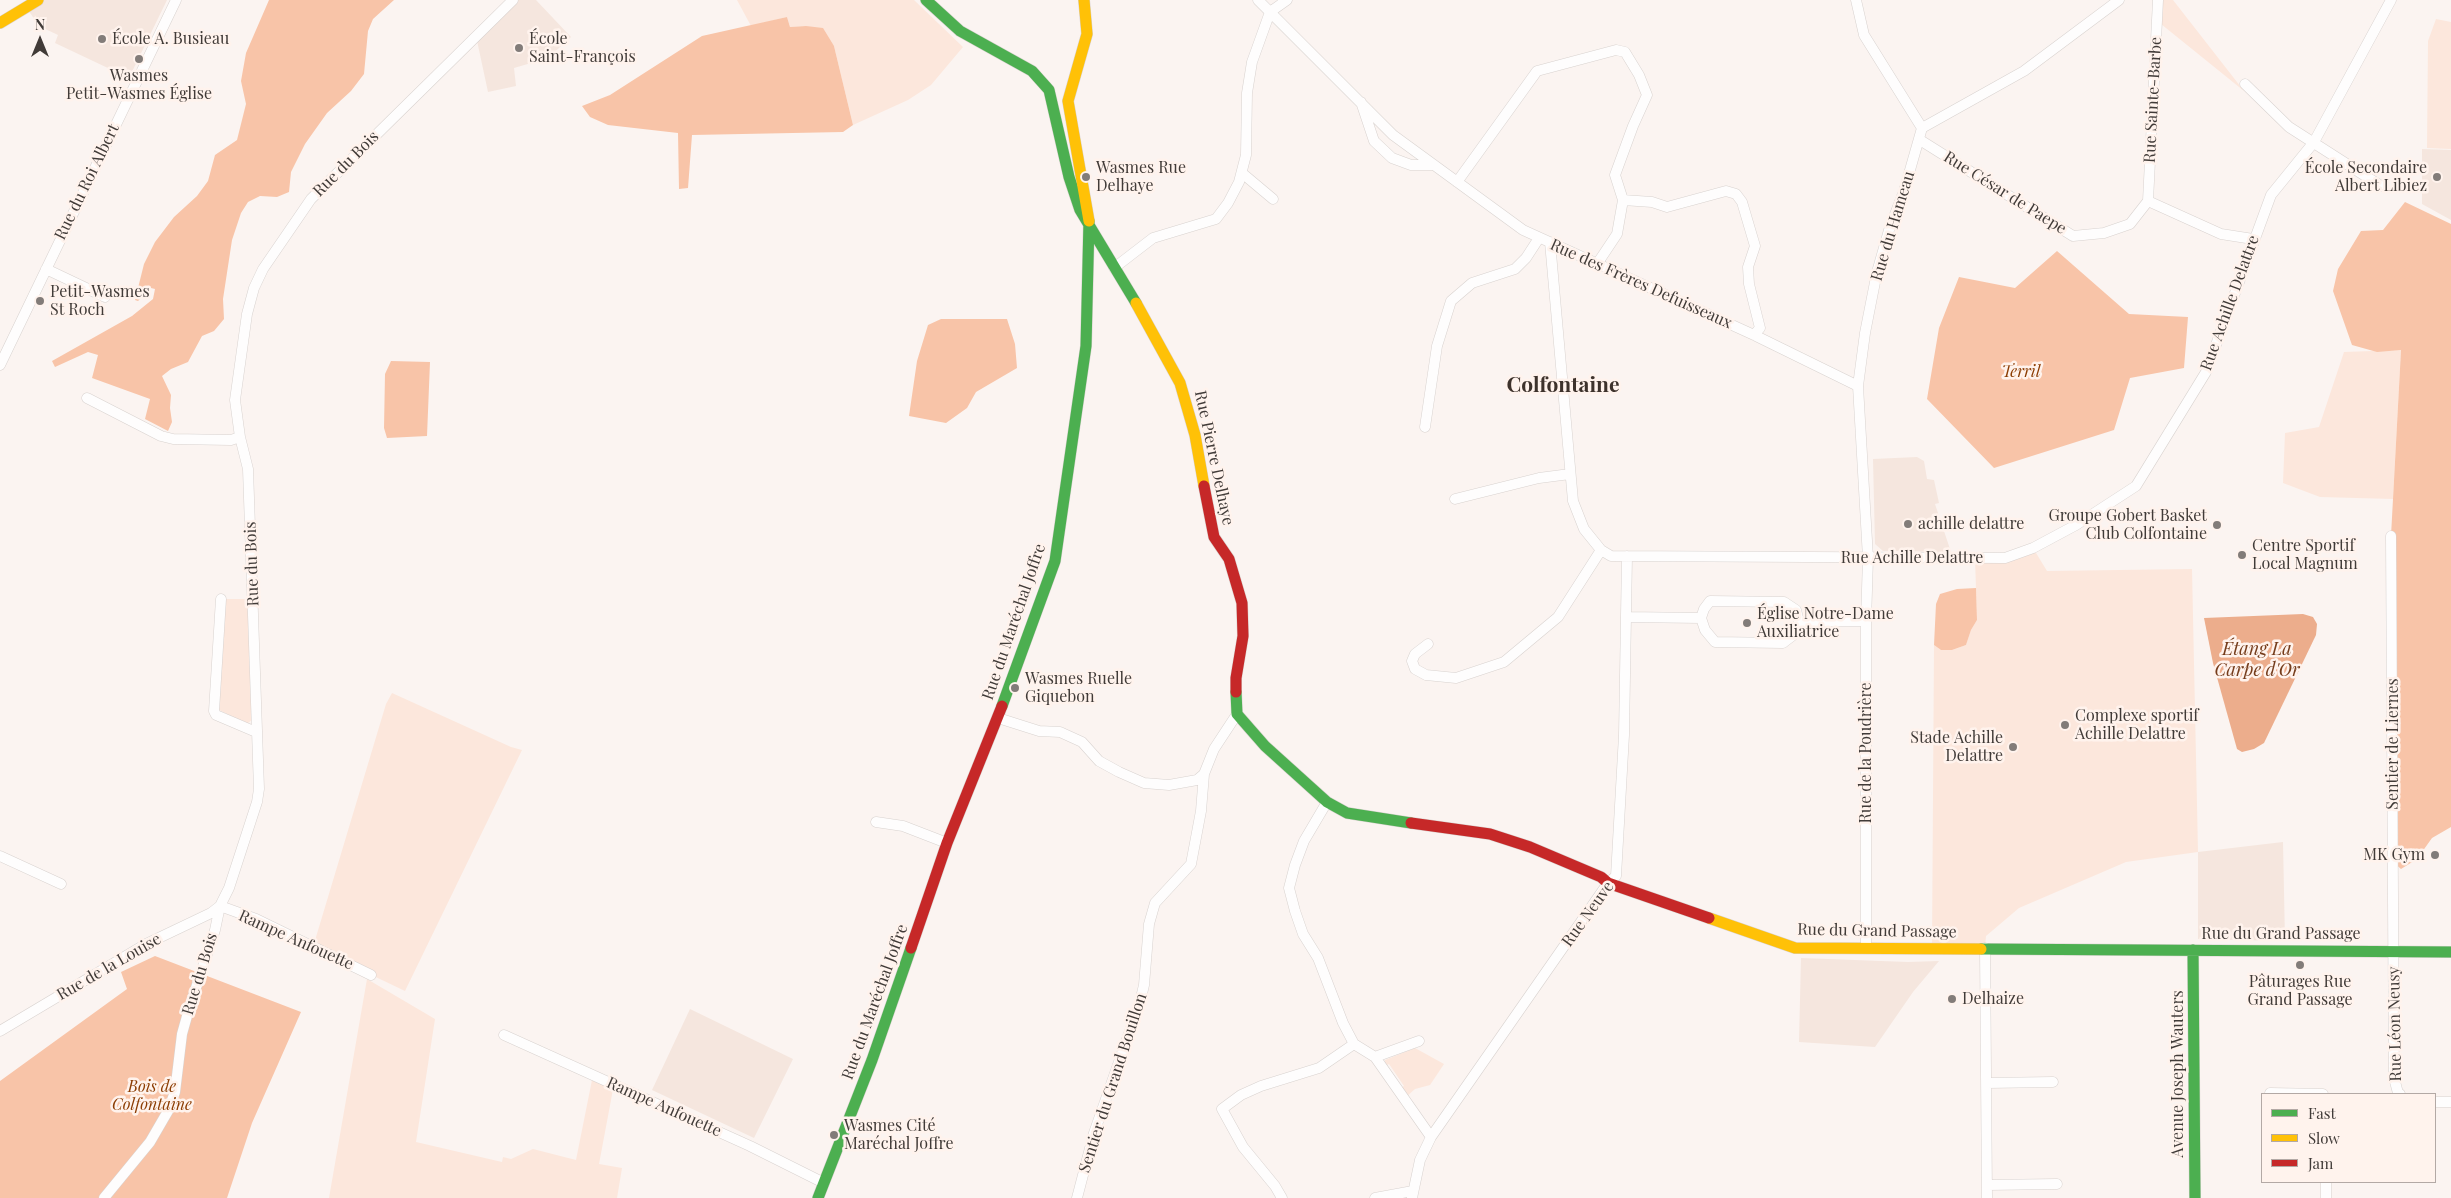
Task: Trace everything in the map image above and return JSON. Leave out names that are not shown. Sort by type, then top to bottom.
[{"type":"street","points":[[0,23],[38,0]]},
{"type":"street","name":"Rue du Roi Albert","points":[[0,365],[176,0]]},
{"type":"street","name":"Rue du Bois","points":[[104,1198],[150,1142],[168,1111],[176,1092],[182,1034],[215,930],[220,906],[229,888],[258,802],[253,562],[248,469],[235,411],[235,389],[247,314],[254,288],[263,269],[311,199],[513,0]]},
{"type":"street","name":"Rue Pierre Delhaye","points":[[926,0],[960,31],[1032,72],[1049,90],[1069,177],[1080,210],[1161,345],[1180,383],[1195,435],[1214,536],[1229,559],[1237,580],[1242,603],[1243,636],[1236,678],[1237,714]]},
{"type":"street","name":"Rue du Maréchal Joffre","points":[[818,1198],[878,1044],[947,844],[998,718],[1055,561],[1086,346],[1090,227],[1068,101],[1087,34],[1084,0]]},
{"type":"street","name":"Rue des Frères Defuisseaux","points":[[1258,0],[1393,135],[1523,230],[1754,335],[1858,386]]},
{"type":"street","points":[[1114,268],[1153,238],[1174,230],[1197,226],[1216,219],[1228,203],[1242,173],[1246,155],[1247,93],[1252,62],[1270,12],[1287,0]]},
{"type":"street","points":[[1856,0],[1864,35],[1922,128],[2024,71],[2119,0]]},
{"type":"street","name":"Rue Sainte-Barbe","points":[[2148,201],[2158,0]]},
{"type":"street","name":"Rue Achille Delattre","points":[[1601,550],[1611,556],[2005,558],[2033,548],[2076,525],[2136,486],[2206,372],[2253,239],[2271,195],[2314,142],[2391,0]]},
{"type":"street","points":[[1457,182],[1537,70],[1616,50],[1625,52],[1639,75],[1647,96],[1633,126],[1615,175],[1623,200],[1617,234],[1597,264]]},
{"type":"street","points":[[2245,84],[2289,127],[2381,186]]},
{"type":"street","name":"Rue des Frères Defuisseaux","points":[[1361,101],[1374,141],[1392,158],[1411,165],[1434,165]]},
{"type":"street","name":"Rue du Hameau","points":[[1868,558],[1858,386],[1865,333],[1877,272],[1889,230],[1920,140],[1922,128]]},
{"type":"street","name":"Rue César de Paepe","points":[[1920,140],[2073,236],[2104,233],[2130,224],[2148,201]]},
{"type":"street","points":[[1242,173],[1273,199]]},
{"type":"street","points":[[1623,200],[1652,202],[1667,207],[1726,191],[1736,194],[1742,202],[1755,246],[1748,267],[1749,284],[1760,328],[1754,335]]},
{"type":"street","points":[[2148,201],[2221,234],[2253,239]]},
{"type":"street","points":[[1425,427],[1426,406],[1437,346],[1451,300],[1472,283],[1515,269],[1526,258],[1539,238]]},
{"type":"street","points":[[1428,644],[1415,654],[1412,661],[1415,670],[1426,675],[1456,678],[1504,662],[1558,617],[1601,550],[1584,529],[1573,501],[1550,242]]},
{"type":"street","points":[[46,269],[105,296]]},
{"type":"street","points":[[87,398],[161,436],[173,439],[231,440],[240,437]]},
{"type":"street","points":[[1455,499],[1540,478],[1570,474]]},
{"type":"street","name":"Sentier de Liernes","points":[[2391,536],[2394,951]]},
{"type":"street","name":"Rue Neuve","points":[[1412,1195],[1420,1160],[1431,1137],[1608,883],[1616,876],[1624,736],[1627,556]]},
{"type":"street","name":"Rue de la Poudrière","points":[[1866,947],[1866,621],[1868,558]]},
{"type":"street","points":[[221,598],[214,711],[216,715],[256,732]]},
{"type":"street","points":[[1710,601],[1784,602],[1796,610],[1800,622],[1796,633],[1783,643],[1715,642],[1705,630],[1702,618],[1704,609],[1710,601]]},
{"type":"street","points":[[1626,618],[1702,618]]},
{"type":"street","points":[[1800,622],[1866,621]]},
{"type":"street","name":"Rue du Grand Passage","points":[[1237,714],[1265,746],[1327,802],[1347,813],[1377,816],[1444,830],[1490,834],[1530,847],[1601,877],[1608,883],[1794,948],[2451,952]]},
{"type":"street","name":"Sentier du Grand Bouillon","points":[[1078,1198],[1094,1133],[1140,1002],[1144,985],[1149,924],[1155,903],[1191,864],[1201,811],[1204,774],[1214,749],[1237,714]]},
{"type":"street","points":[[998,718],[1039,731],[1060,732],[1082,742],[1099,761],[1144,783],[1169,785],[1197,780],[1204,774]]},
{"type":"street","points":[[1327,802],[1304,841],[1289,888],[1303,934],[1318,958],[1343,1023],[1354,1044],[1375,1057],[1431,1137]]},
{"type":"street","points":[[876,822],[903,826],[947,844]]},
{"type":"street","points":[[0,856],[61,884]]},
{"type":"street","name":"Rampe Anfouette","points":[[220,906],[256,919],[371,975]]},
{"type":"street","name":"Rue de la Louise","points":[[0,1031],[146,944],[211,913],[220,906]]},
{"type":"street","points":[[1985,948],[1987,1198]]},
{"type":"street","name":"Avenue Joseph Wauters","points":[[2193,950],[2195,1198]]},
{"type":"street","name":"Rue Léon Neusy","points":[[2394,951],[2394,1078],[2398,1093]]},
{"type":"street","name":"Rampe Anfouette","points":[[504,1035],[733,1138],[824,1183]]},
{"type":"street","points":[[1375,1057],[1419,1041]]},
{"type":"street","points":[[1282,1198],[1275,1186],[1244,1147],[1222,1109],[1241,1095],[1261,1086],[1319,1068],[1354,1044]]},
{"type":"street","points":[[1987,1083],[2053,1082]]},
{"type":"street","points":[[2436,1102],[2451,1102]]},
{"type":"street","points":[[2326,1183],[2326,1198]]},
{"type":"street","points":[[1986,1185],[2057,1184]]},
{"type":"street","points":[[1375,1198],[1412,1195]]},
{"type":"shaded area","name":"École A. Busieau","points":[[38,0],[167,0],[129,78],[55,43],[58,35],[39,26],[26,7]]},
{"type":"shaded area","name":"École Saint-François","points":[[513,0],[536,0],[571,37],[548,58],[514,68],[516,86],[488,92],[476,36]]},
{"type":"shaded area","points":[[737,0],[914,0],[963,47],[931,85],[908,100],[853,125],[834,46],[806,26],[790,27],[787,17],[751,26]]},
{"type":"shaded area","points":[[2161,0],[2173,0],[2244,91],[2161,24]]},
{"type":"shaded area","points":[[2436,19],[2451,22],[2451,149],[2427,148],[2428,41]]},
{"type":"shaded area","name":"École Secondaire Albert Libiez","points":[[2422,149],[2451,150],[2451,220],[2422,204]]},
{"type":"shaded area","points":[[2401,350],[2393,499],[2320,497],[2283,483],[2285,433],[2319,427],[2344,352]]},
{"type":"shaded area","name":"achille delattre","points":[[1917,457],[1924,461],[1927,479],[1934,480],[1939,503],[1935,504],[1951,552],[1883,551],[1875,544],[1873,459]]},
{"type":"shaded area","name":"Complexe sportif Achille Delattre","points":[[2033,548],[2047,571],[2192,569],[2198,852],[2126,862],[2019,908],[1986,936],[1985,948],[1932,948],[1934,645],[1941,650],[1952,650],[1966,645],[1977,620],[1975,558]]},
{"type":"shaded area","points":[[221,599],[249,599],[253,719],[247,724],[217,709]]},
{"type":"shaded area","points":[[392,693],[511,747],[522,750],[405,991],[313,947],[386,704]]},
{"type":"shaded area","points":[[2283,842],[2285,941],[2198,939],[2198,852]]},
{"type":"shaded area","points":[[1801,958],[1908,962],[1939,961],[1913,992],[1875,1047],[1799,1042]]},
{"type":"shaded area","points":[[367,979],[435,1019],[416,1142],[502,1162],[503,1157],[511,1159],[533,1149],[576,1160],[593,1075],[614,1084],[599,1164],[622,1168],[617,1198],[329,1198]]},
{"type":"shaded area","points":[[690,1009],[793,1059],[754,1138],[652,1090]]},
{"type":"shaded area","points":[[1415,1048],[1444,1064],[1430,1085],[1415,1089],[1404,1099],[1397,1090],[1404,1086],[1389,1064],[1384,1067],[1385,1060]]},
{"type":"green space","points":[[269,0],[394,0],[373,19],[368,31],[364,74],[351,91],[327,113],[305,144],[291,172],[289,192],[277,197],[260,196],[248,202],[241,213],[232,240],[223,299],[224,319],[214,331],[202,336],[188,362],[171,369],[162,376],[171,395],[172,422],[168,431],[145,419],[150,399],[92,378],[98,355],[88,352],[55,367],[52,361],[132,316],[153,299],[155,289],[151,288],[138,301],[135,300],[144,264],[155,242],[174,217],[197,196],[208,181],[215,155],[237,140],[246,104],[241,81],[246,53]]},
{"type":"green space","points":[[787,17],[790,27],[823,28],[834,46],[853,125],[843,132],[692,135],[688,188],[679,189],[678,133],[608,125],[590,117],[582,106],[610,95],[702,36]]},
{"type":"green space","points":[[2405,202],[2451,224],[2451,827],[2432,838],[2417,859],[2401,869],[2393,862],[2391,536],[2401,350],[2377,352],[2352,345],[2333,291],[2338,269],[2361,231],[2383,230]]},
{"type":"green space","name":"Terril","points":[[2057,251],[2129,314],[2188,317],[2184,368],[2130,378],[2114,430],[1994,468],[1927,399],[1939,328],[1959,277],[2015,288]]},
{"type":"green space","points":[[941,319],[1007,319],[1015,344],[1017,368],[976,392],[967,408],[946,423],[909,416],[917,361],[928,325]]},
{"type":"green space","points":[[391,361],[430,362],[427,436],[387,438],[384,428],[385,374]]},
{"type":"green space","points":[[1976,588],[1977,620],[1966,645],[1952,650],[1941,650],[1934,645],[1936,604],[1940,594],[1957,589]]},
{"type":"green space","name":"Bois de Colfontaine","points":[[155,956],[301,1012],[252,1123],[227,1198],[0,1198],[0,1081],[127,989],[121,972]]},
{"type":"water","name":"Étang La Carpe d'Or","points":[[2303,614],[2313,617],[2317,624],[2316,635],[2264,743],[2254,749],[2242,752],[2237,749],[2213,663],[2204,618]]},
{"type":"traffic: fast","points":[[926,0],[960,31],[1032,71],[1049,90],[1069,177],[1080,210],[1136,303]]},
{"type":"traffic: fast","points":[[1002,706],[1055,561],[1086,346],[1089,221]]},
{"type":"traffic: fast","points":[[1236,692],[1237,714],[1265,746],[1327,802],[1347,813],[1411,823]]},
{"type":"traffic: fast","points":[[818,1198],[872,1060],[911,948]]},
{"type":"traffic: fast","points":[[1981,949],[2451,952]]},
{"type":"traffic: fast","points":[[2193,950],[2195,1198]]},
{"type":"traffic: slow","points":[[0,23],[38,0]]},
{"type":"traffic: slow","points":[[1084,0],[1087,34],[1068,101],[1089,221]]},
{"type":"traffic: slow","points":[[1136,303],[1180,383],[1195,435],[1204,486]]},
{"type":"traffic: slow","points":[[1709,918],[1795,948],[1981,949]]},
{"type":"traffic: jam","points":[[1204,486],[1214,537],[1229,559],[1242,603],[1243,636],[1236,678],[1236,692]]},
{"type":"traffic: jam","points":[[911,948],[947,843],[1002,706]]},
{"type":"traffic: jam","points":[[1411,823],[1490,834],[1530,847],[1601,877],[1608,883],[1709,918]]},
{"type":"place","name":"École A. Busieau","points":[[102,39]]},
{"type":"place","name":"École Saint-François","points":[[519,48]]},
{"type":"place","name":"Wasmes Petit-Wasmes Église","points":[[139,59]]},
{"type":"place","name":"Wasmes Rue Delhaye","points":[[1086,177]]},
{"type":"place","name":"École Secondaire Albert Libiez","points":[[2437,177]]},
{"type":"place","name":"Petit-Wasmes St Roch","points":[[40,301]]},
{"type":"place","name":"achille delattre","points":[[1908,524]]},
{"type":"place","name":"Groupe Gobert Basket Club Colfontaine","points":[[2217,525]]},
{"type":"place","name":"Centre Sportif Local Magnum","points":[[2242,555]]},
{"type":"place","name":"Église Notre-Dame Auxiliatrice","points":[[1747,623]]},
{"type":"place","name":"Wasmes Ruelle Giquebon","points":[[1015,688]]},
{"type":"place","name":"Complexe sportif Achille Delattre","points":[[2065,725]]},
{"type":"place","name":"Stade Achille Delattre","points":[[2013,747]]},
{"type":"place","name":"MK Gym","points":[[2435,855]]},
{"type":"place","name":"Pâturages Rue Grand Passage","points":[[2300,965]]},
{"type":"place","name":"Delhaize","points":[[1952,999]]},
{"type":"place","name":"Wasmes Cité Maréchal Joffre","points":[[834,1135]]},
{"type":"district","name":"Colfontaine","points":[[1563,385]]}]
